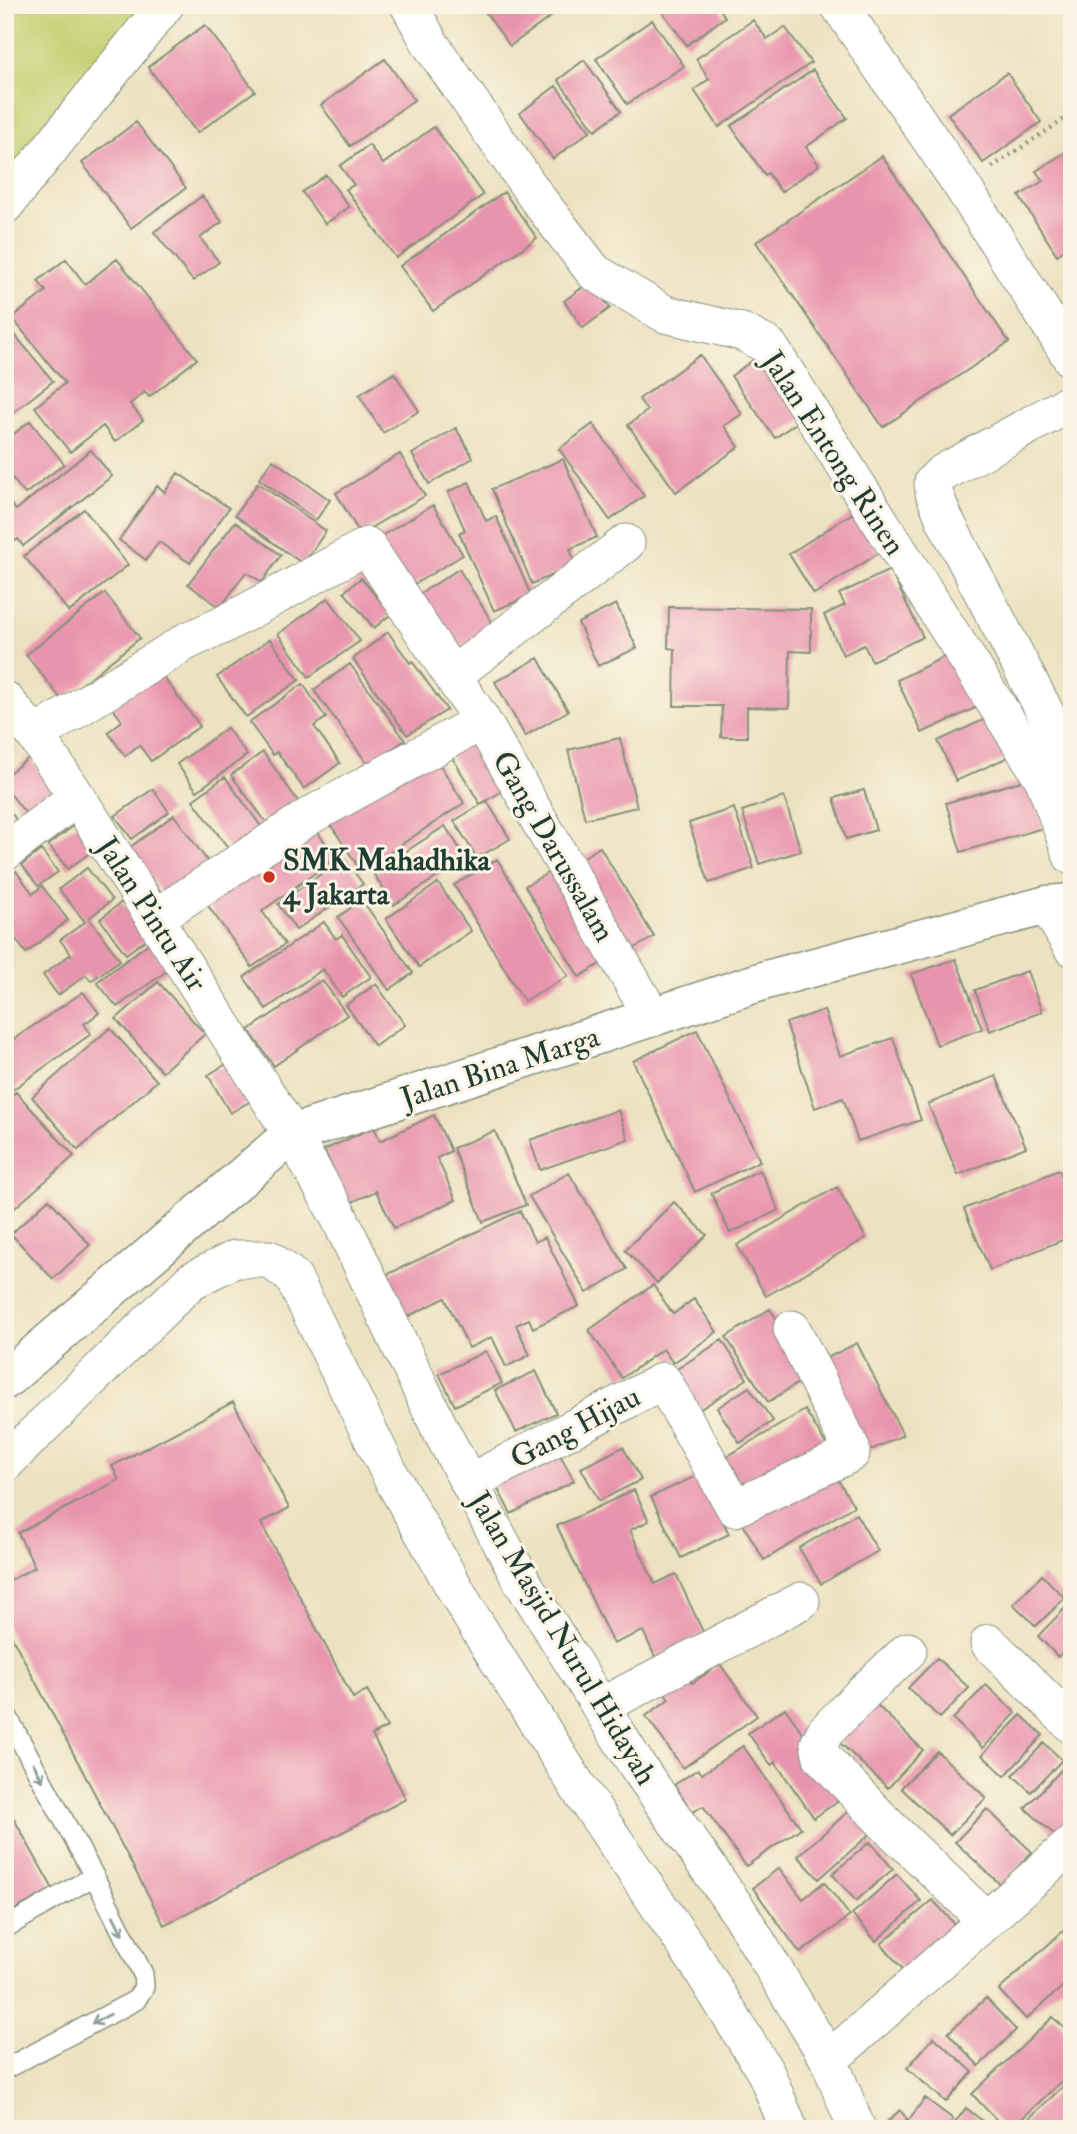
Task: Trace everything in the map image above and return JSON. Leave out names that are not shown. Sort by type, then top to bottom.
[{"type":"street","points":[[5,205],[164,5]]},
{"type":"street","name":"Jalan Entong Rinen","points":[[409,5],[431,45],[537,198],[594,271],[664,314],[742,332],[769,346],[1044,780],[1072,856]]},
{"type":"street","points":[[839,5],[962,186],[1072,359]]},
{"type":"street","name":"Jalan Entong Rinen","points":[[1044,780],[1060,741],[944,518],[934,493],[933,482],[941,474],[1072,402]]},
{"type":"street","points":[[453,675],[626,543]]},
{"type":"street","name":"Gang Darussalam","points":[[35,735],[187,641],[221,626],[367,546],[482,721],[653,1018]]},
{"type":"street","name":"Jalan Pintu Air","points":[[5,700],[35,735],[77,797],[292,1134]]},
{"type":"street","points":[[155,918],[308,817],[482,721]]},
{"type":"street","points":[[5,852],[77,797]]},
{"type":"street","points":[[1059,904],[1072,947]]},
{"type":"street","name":"Jalan Bina Marga","points":[[5,1380],[292,1134],[766,980],[1059,904]]},
{"type":"street","name":"Jalan Masjid Nurul Hidayah","points":[[292,1134],[338,1215],[441,1432],[522,1581],[636,1764],[739,1912],[829,2060],[858,2129]]},
{"type":"street","points":[[5,1463],[191,1281],[235,1259],[268,1259],[293,1277],[392,1478],[470,1615],[578,1787],[699,1965],[766,2073],[789,2129]]},
{"type":"street","name":"Gang Hijau","points":[[469,1483],[663,1381],[735,1508],[850,1453],[850,1448],[792,1329]]},
{"type":"street","points":[[600,1707],[801,1601]]},
{"type":"street","points":[[989,1643],[1072,1726]]},
{"type":"street","points":[[908,1651],[825,1732],[819,1744],[821,1757],[986,1920]]},
{"type":"street","points":[[829,2060],[1072,1844]]},
{"type":"lane","points":[[5,1712],[94,1876],[142,1974],[144,1987],[136,2000],[5,2068]]},
{"type":"lane","points":[[5,1928],[94,1876]]},
{"type":"path","points":[[962,186],[1072,114]]},
{"type":"green space","points":[[5,5],[165,5],[5,205]]},
{"type":"building","points":[[480,5],[567,5],[510,46]]},
{"type":"building","points":[[657,5],[717,5],[725,17],[687,45]]},
{"type":"building","points":[[652,20],[684,66],[627,104],[596,59]]},
{"type":"building","points":[[753,20],[767,39],[785,27],[811,63],[719,127],[694,90],[709,79],[696,59]]},
{"type":"building","points":[[205,25],[255,91],[197,133],[148,67]]},
{"type":"building","points":[[385,59],[414,100],[350,146],[321,105]]},
{"type":"building","points":[[584,60],[621,111],[595,130],[558,80]]},
{"type":"building","points":[[813,70],[847,118],[806,147],[819,165],[781,192],[768,173],[765,175],[731,126]]},
{"type":"building","points":[[1007,73],[1041,122],[983,163],[948,114]]},
{"type":"building","points":[[556,86],[590,131],[553,159],[520,113]]},
{"type":"building","points":[[136,122],[186,188],[131,228],[82,163]]},
{"type":"building","points":[[434,127],[483,195],[396,258],[346,189],[354,185],[340,166],[369,145],[383,164]]},
{"type":"building","points":[[1072,148],[1072,245],[1057,255],[1019,196],[1043,181],[1036,171]]},
{"type":"building","points":[[882,156],[1009,342],[883,427],[756,242]]},
{"type":"building","points":[[326,175],[349,207],[325,224],[302,192]]},
{"type":"building","points":[[504,192],[537,238],[433,311],[400,266]]},
{"type":"building","points":[[202,196],[222,222],[200,238],[219,262],[193,281],[154,232]]},
{"type":"building","points":[[66,259],[85,284],[117,259],[197,359],[149,397],[145,392],[130,404],[143,420],[115,442],[103,426],[70,452],[35,407],[65,383],[12,318],[46,291],[38,281]]},
{"type":"building","points":[[591,281],[610,308],[583,328],[564,301]]},
{"type":"building","points":[[11,330],[53,381],[5,419],[5,335]]},
{"type":"building","points":[[767,350],[811,412],[775,438],[731,376]]},
{"type":"building","points":[[700,355],[742,414],[724,426],[739,447],[676,492],[628,425],[647,411],[639,399]]},
{"type":"building","points":[[394,373],[419,411],[383,433],[359,395]]},
{"type":"building","points":[[30,421],[64,464],[25,494],[5,469],[5,441]]},
{"type":"building","points":[[593,424],[644,496],[610,520],[559,449]]},
{"type":"building","points":[[456,428],[473,458],[429,484],[412,454]]},
{"type":"building","points":[[91,450],[112,476],[23,546],[18,539],[5,549],[5,497],[16,510]]},
{"type":"building","points":[[400,454],[425,496],[360,534],[336,493]]},
{"type":"building","points":[[563,459],[597,537],[570,549],[576,565],[532,584],[492,489]]},
{"type":"building","points":[[273,460],[330,500],[316,520],[259,479]]},
{"type":"building","points":[[178,473],[229,508],[190,563],[159,542],[146,560],[119,540],[157,486],[165,492]]},
{"type":"building","points":[[469,482],[486,521],[496,516],[531,595],[494,611],[459,533],[465,530],[448,492]]},
{"type":"building","points":[[258,483],[326,531],[303,564],[235,515]]},
{"type":"building","points":[[433,505],[463,555],[403,591],[373,541]]},
{"type":"building","points":[[84,509],[128,565],[69,612],[24,556]]},
{"type":"building","points":[[853,513],[879,553],[814,594],[789,554]]},
{"type":"building","points":[[235,522],[281,555],[262,582],[246,572],[220,608],[188,584]]},
{"type":"building","points":[[459,569],[495,627],[448,656],[412,599]]},
{"type":"building","points":[[890,570],[923,637],[872,661],[864,645],[843,655],[824,615],[845,605],[839,594]]},
{"type":"building","points":[[361,578],[391,614],[374,628],[344,592]]},
{"type":"building","points":[[105,593],[140,638],[62,700],[26,655]]},
{"type":"building","points":[[328,598],[360,641],[309,677],[278,634]]},
{"type":"building","points":[[616,604],[637,648],[598,666],[578,623]]},
{"type":"building","points":[[669,607],[811,609],[811,652],[790,651],[789,708],[747,707],[747,737],[721,737],[722,706],[674,706],[675,649],[668,648]]},
{"type":"building","points":[[388,632],[447,710],[407,735],[353,659]]},
{"type":"building","points":[[270,639],[299,680],[246,717],[217,677]]},
{"type":"building","points":[[960,649],[986,703],[922,733],[897,680]]},
{"type":"building","points":[[538,658],[568,711],[525,736],[495,682]]},
{"type":"building","points":[[350,664],[405,740],[369,766],[314,690]]},
{"type":"building","points":[[155,666],[200,726],[151,761],[139,745],[125,756],[108,732],[122,721],[107,700]]},
{"type":"building","points":[[303,684],[326,718],[314,726],[340,763],[304,789],[277,752],[273,755],[249,722]]},
{"type":"building","points":[[996,714],[1015,754],[956,781],[938,741]]},
{"type":"building","points":[[227,728],[247,755],[197,791],[177,764]]},
{"type":"building","points":[[476,736],[508,788],[480,804],[449,752]]},
{"type":"building","points":[[620,738],[637,807],[585,819],[568,750]]},
{"type":"building","points":[[263,752],[300,804],[269,826],[231,775]]},
{"type":"building","points":[[433,754],[464,803],[361,871],[329,822]]},
{"type":"building","points":[[29,758],[62,802],[34,824],[5,787],[5,776]]},
{"type":"building","points":[[225,777],[266,833],[234,856],[193,800]]},
{"type":"building","points":[[1028,779],[1043,828],[961,852],[946,803]]},
{"type":"building","points":[[153,789],[169,812],[132,839],[115,816]]},
{"type":"building","points":[[864,790],[876,830],[846,839],[834,798]]},
{"type":"building","points":[[784,797],[801,851],[759,864],[742,811]]},
{"type":"building","points":[[487,801],[510,839],[477,858],[454,821]]},
{"type":"building","points":[[5,805],[24,830],[5,844]]},
{"type":"building","points":[[734,808],[754,868],[709,883],[689,823]]},
{"type":"building","points":[[174,815],[208,862],[163,895],[129,848]]},
{"type":"building","name":"SMK Mahadhika 4 Jakarta","points":[[309,820],[336,858],[262,911],[285,944],[252,967],[201,896]]},
{"type":"building","points":[[80,821],[99,846],[68,869],[48,845]]},
{"type":"building","points":[[445,826],[466,858],[394,905],[373,873]]},
{"type":"building","points":[[600,847],[654,937],[626,953],[573,864]]},
{"type":"building","points":[[41,850],[58,872],[38,886],[22,865]]},
{"type":"building","points":[[344,858],[363,884],[296,930],[278,904]]},
{"type":"building","points":[[497,859],[568,976],[524,1001],[454,885]]},
{"type":"building","points":[[558,867],[611,957],[579,977],[525,886]]},
{"type":"building","points":[[87,868],[112,900],[89,918],[120,960],[91,981],[86,975],[58,995],[43,975],[71,954],[60,940],[85,922],[59,889]]},
{"type":"building","points":[[16,871],[33,894],[42,886],[68,920],[26,953],[5,925],[5,880]]},
{"type":"building","points":[[438,883],[471,931],[419,967],[386,919]]},
{"type":"building","points":[[362,900],[413,973],[389,990],[338,917]]},
{"type":"building","points":[[122,902],[149,937],[126,954],[100,919]]},
{"type":"building","points":[[324,922],[336,939],[342,935],[371,977],[342,997],[323,969],[266,1009],[244,977]]},
{"type":"building","points":[[149,943],[168,970],[117,1007],[97,982]]},
{"type":"building","points":[[956,959],[982,1029],[937,1045],[911,974]]},
{"type":"building","points":[[1027,971],[1042,1012],[990,1031],[975,990]]},
{"type":"building","points":[[322,980],[347,1015],[274,1066],[249,1030]]},
{"type":"building","points":[[158,982],[205,1034],[162,1072],[116,1019]]},
{"type":"building","points":[[376,984],[405,1025],[375,1046],[346,1005]]},
{"type":"building","points":[[83,992],[99,1013],[84,1024],[91,1034],[5,1095],[5,1045]]},
{"type":"building","points":[[824,1010],[840,1056],[893,1038],[921,1120],[858,1141],[843,1098],[815,1108],[786,1023]]},
{"type":"building","points":[[110,1028],[157,1081],[78,1150],[32,1097]]},
{"type":"building","points":[[697,1030],[760,1161],[695,1192],[633,1061]]},
{"type":"building","points":[[228,1063],[251,1101],[230,1113],[208,1075]]},
{"type":"building","points":[[996,1076],[1026,1147],[958,1175],[928,1104]]},
{"type":"building","points":[[16,1092],[74,1156],[9,1213],[5,1209],[5,1101]]},
{"type":"building","points":[[618,1110],[628,1139],[540,1170],[530,1140]]},
{"type":"building","points":[[434,1115],[451,1151],[437,1158],[456,1200],[394,1228],[376,1191],[350,1203],[324,1150],[374,1127],[380,1141]]},
{"type":"building","points":[[495,1131],[526,1205],[483,1222],[453,1148]]},
{"type":"building","points":[[760,1170],[779,1210],[730,1233],[711,1193]]},
{"type":"building","points":[[1059,1170],[1072,1200],[1072,1249],[1067,1238],[990,1270],[964,1209]]},
{"type":"building","points":[[569,1173],[627,1269],[587,1293],[529,1196]]},
{"type":"building","points":[[837,1187],[866,1238],[766,1296],[737,1245]]},
{"type":"building","points":[[49,1199],[90,1245],[53,1279],[11,1234]]},
{"type":"building","points":[[674,1202],[707,1235],[657,1283],[625,1250]]},
{"type":"building","points":[[520,1211],[535,1242],[545,1237],[579,1306],[533,1328],[529,1319],[516,1325],[530,1355],[506,1367],[492,1337],[469,1348],[445,1298],[405,1318],[384,1276]]},
{"type":"building","points":[[653,1285],[673,1314],[694,1299],[717,1332],[673,1363],[663,1349],[622,1378],[589,1330]]},
{"type":"building","points":[[770,1309],[812,1374],[768,1402],[726,1337]]},
{"type":"building","points":[[722,1340],[747,1379],[699,1410],[674,1371]]},
{"type":"building","points":[[857,1343],[903,1435],[869,1451],[823,1360]]},
{"type":"building","points":[[486,1351],[502,1383],[455,1406],[439,1374]]},
{"type":"building","points":[[536,1371],[556,1413],[516,1432],[495,1390]]},
{"type":"building","points":[[749,1387],[773,1421],[740,1443],[717,1408]]},
{"type":"building","points":[[233,1402],[289,1508],[261,1523],[353,1698],[367,1690],[387,1727],[372,1735],[406,1799],[164,1925],[5,1624],[5,1583],[35,1567],[18,1533],[119,1480],[112,1466]]},
{"type":"building","points":[[805,1410],[829,1449],[746,1500],[721,1460]]},
{"type":"building","points":[[554,1443],[574,1481],[511,1514],[491,1476]]},
{"type":"building","points":[[623,1447],[641,1480],[599,1501],[581,1468]]},
{"type":"building","points":[[832,1470],[854,1506],[764,1560],[743,1524]]},
{"type":"building","points":[[700,1474],[729,1534],[681,1558],[651,1497]]},
{"type":"building","points":[[634,1490],[649,1521],[630,1530],[655,1584],[676,1574],[704,1634],[655,1657],[643,1631],[613,1644],[557,1526]]},
{"type":"building","points":[[856,1514],[878,1551],[821,1584],[799,1548]]},
{"type":"building","points":[[1042,1575],[1065,1598],[1036,1626],[1013,1604]]},
{"type":"building","points":[[1072,1601],[1072,1643],[1058,1657],[1038,1636]]},
{"type":"building","points":[[1072,1652],[1072,1670],[1063,1661]]},
{"type":"building","points":[[937,1658],[969,1688],[940,1718],[908,1688]]},
{"type":"building","points":[[720,1664],[757,1716],[683,1768],[646,1716],[669,1699],[663,1690],[686,1674],[692,1683]]},
{"type":"building","points":[[986,1685],[1016,1713],[983,1748],[953,1719]]},
{"type":"building","points":[[873,1701],[923,1750],[888,1788],[836,1739]]},
{"type":"building","points":[[785,1708],[846,1795],[814,1818],[775,1762],[771,1765],[748,1733]]},
{"type":"building","points":[[1021,1715],[1043,1735],[1005,1776],[982,1755]]},
{"type":"building","points":[[1044,1743],[1062,1760],[1031,1792],[1013,1775]]},
{"type":"building","points":[[743,1746],[801,1828],[746,1866],[703,1806],[693,1812],[674,1785],[698,1769],[702,1774]]},
{"type":"building","points":[[937,1751],[986,1798],[950,1835],[901,1788]]},
{"type":"building","points":[[1065,1766],[1072,1772],[1072,1819],[1056,1836],[1025,1808]]},
{"type":"building","points":[[5,1803],[53,1889],[5,1915]]},
{"type":"building","points":[[987,1809],[1032,1852],[1001,1885],[955,1842]]},
{"type":"building","points":[[850,1810],[870,1834],[819,1879],[798,1856]]},
{"type":"building","points":[[870,1842],[893,1869],[856,1901],[832,1874]]},
{"type":"building","points":[[779,1868],[803,1899],[824,1882],[850,1916],[800,1953],[753,1888]]},
{"type":"building","points":[[897,1874],[921,1901],[876,1941],[852,1914]]},
{"type":"building","points":[[933,1900],[959,1929],[907,1974],[881,1944]]},
{"type":"building","points":[[1063,1931],[1072,1941],[1072,1978],[1026,2019],[999,1990]]},
{"type":"building","points":[[986,1998],[1016,2030],[979,2066],[948,2033]]},
{"type":"building","points":[[1053,2017],[1072,2036],[1072,2071],[1011,2129],[1005,2129],[972,2094]]},
{"type":"building","points":[[934,2037],[973,2072],[946,2102],[907,2068]]},
{"type":"building","points":[[1072,2078],[1072,2116],[1058,2129],[1029,2129],[1024,2123]]},
{"type":"building","points":[[925,2098],[953,2119],[946,2129],[902,2129]]},
{"type":"building","points":[[966,2108],[993,2129],[950,2129]]},
{"type":"building","points":[[900,2110],[907,2119],[896,2129],[888,2129],[884,2125]]},
{"type":"place","name":"SMK Mahadhika 4 Jakarta","points":[[269,877]]}]
